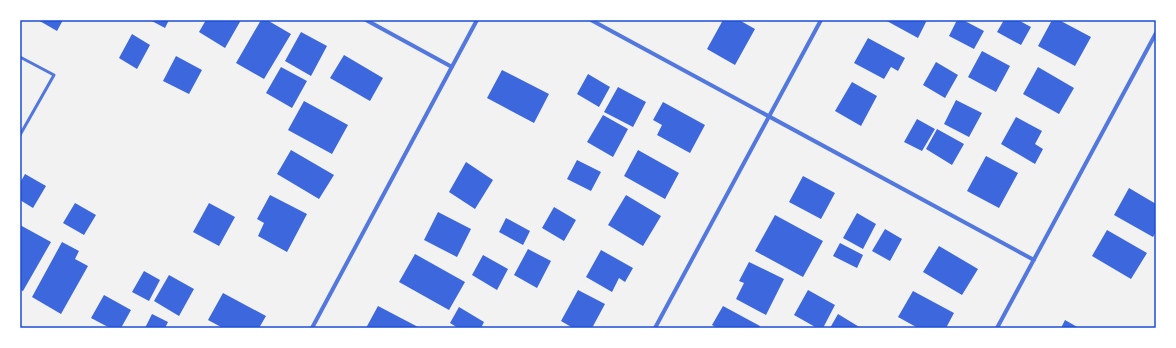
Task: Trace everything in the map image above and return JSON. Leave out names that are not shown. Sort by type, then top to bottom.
[{"type":"street","points":[[366,20],[452,67]]},
{"type":"street","points":[[312,328],[477,20]]},
{"type":"street","points":[[591,20],[1034,260]]},
{"type":"street","points":[[655,328],[821,20]]},
{"type":"street","points":[[997,328],[1156,33]]},
{"type":"lane","points":[[20,57],[54,75],[20,135]]},
{"type":"building","points":[[38,20],[63,20],[57,31]]},
{"type":"building","points":[[150,20],[169,20],[165,28]]},
{"type":"building","points":[[206,20],[241,20],[225,48],[199,32]]},
{"type":"building","points":[[261,20],[267,20],[291,34],[264,79],[236,63]]},
{"type":"building","points":[[723,20],[739,20],[755,29],[735,65],[707,49]]},
{"type":"building","points":[[885,20],[927,20],[918,38]]},
{"type":"building","points":[[957,20],[963,20],[984,31],[974,49],[949,36]]},
{"type":"building","points":[[1004,20],[1018,20],[1031,27],[1021,45],[997,32]]},
{"type":"building","points":[[1052,20],[1059,20],[1091,37],[1075,66],[1038,46]]},
{"type":"building","points":[[301,32],[327,46],[311,76],[285,61]]},
{"type":"building","points":[[132,34],[150,45],[137,69],[119,58]]},
{"type":"building","points":[[868,38],[905,58],[898,71],[891,67],[884,79],[854,63]]},
{"type":"building","points":[[982,51],[1010,66],[996,92],[968,77]]},
{"type":"building","points":[[344,55],[383,78],[370,101],[330,78]]},
{"type":"building","points":[[176,56],[202,70],[189,94],[163,81]]},
{"type":"building","points":[[936,62],[958,75],[945,98],[923,85]]},
{"type":"building","points":[[281,67],[307,81],[292,108],[266,93]]},
{"type":"building","points":[[1038,67],[1074,88],[1059,114],[1023,94]]},
{"type":"building","points":[[502,70],[549,94],[534,123],[487,98]]},
{"type":"building","points":[[588,74],[610,87],[599,107],[577,94]]},
{"type":"building","points":[[852,82],[877,96],[861,126],[835,111]]},
{"type":"building","points":[[618,87],[646,102],[633,127],[604,112]]},
{"type":"building","points":[[956,100],[982,113],[969,137],[944,124]]},
{"type":"building","points":[[304,101],[348,125],[332,154],[288,130]]},
{"type":"building","points":[[663,102],[705,125],[690,153],[657,135],[662,125],[653,120]]},
{"type":"building","points":[[603,115],[628,129],[613,157],[587,142]]},
{"type":"building","points":[[1016,117],[1042,131],[1035,144],[1043,149],[1035,164],[1001,144]]},
{"type":"building","points":[[917,119],[935,129],[922,151],[904,142]]},
{"type":"building","points":[[937,129],[964,144],[952,165],[926,149]]},
{"type":"building","points":[[291,150],[334,175],[319,199],[277,174]]},
{"type":"building","points":[[638,150],[679,173],[665,199],[624,176]]},
{"type":"building","points":[[986,156],[1018,173],[999,208],[967,191]]},
{"type":"building","points":[[577,160],[601,172],[591,191],[567,179]]},
{"type":"building","points":[[466,162],[493,180],[475,209],[449,192]]},
{"type":"building","points":[[25,174],[46,186],[33,208],[20,200],[20,183]]},
{"type":"building","points":[[803,176],[835,193],[821,219],[789,202]]},
{"type":"building","points":[[1129,188],[1156,204],[1156,232],[1153,237],[1114,215]]},
{"type":"building","points":[[270,195],[307,214],[287,252],[258,236],[264,223],[257,219]]},
{"type":"building","points":[[626,195],[661,216],[643,246],[608,225]]},
{"type":"building","points":[[75,203],[96,215],[84,235],[63,223]]},
{"type":"building","points":[[209,203],[235,217],[219,246],[193,232]]},
{"type":"building","points":[[554,207],[576,220],[564,241],[542,228]]},
{"type":"building","points":[[438,212],[471,229],[457,257],[424,240]]},
{"type":"building","points":[[857,213],[876,224],[863,249],[843,238]]},
{"type":"building","points":[[775,215],[823,241],[803,277],[755,251]]},
{"type":"building","points":[[506,218],[530,231],[523,245],[499,232]]},
{"type":"building","points":[[20,225],[51,242],[23,291],[20,290]]},
{"type":"building","points":[[885,229],[902,239],[890,261],[872,251]]},
{"type":"building","points":[[1107,230],[1147,253],[1131,279],[1092,256]]},
{"type":"building","points":[[62,242],[79,251],[75,259],[88,266],[61,314],[32,297]]},
{"type":"building","points":[[840,243],[863,255],[857,268],[833,256]]},
{"type":"building","points":[[939,246],[978,269],[962,295],[923,272]]},
{"type":"building","points":[[528,249],[551,261],[537,288],[514,275]]},
{"type":"building","points":[[601,250],[633,268],[625,282],[619,278],[612,292],[586,277]]},
{"type":"building","points":[[415,254],[465,282],[449,310],[399,282]]},
{"type":"building","points":[[483,255],[508,269],[497,290],[472,275]]},
{"type":"building","points":[[749,262],[784,279],[766,315],[736,299],[744,283],[739,281]]},
{"type":"building","points":[[144,271],[160,280],[149,301],[132,292]]},
{"type":"building","points":[[169,275],[194,289],[179,316],[154,301]]},
{"type":"building","points":[[578,290],[605,304],[592,328],[573,328],[561,321]]},
{"type":"building","points":[[808,290],[835,305],[823,328],[817,328],[794,315]]},
{"type":"building","points":[[913,291],[954,313],[946,328],[918,328],[898,317]]},
{"type":"building","points":[[223,293],[266,316],[259,328],[223,328],[208,320]]},
{"type":"building","points":[[104,295],[131,310],[121,328],[110,328],[91,318]]},
{"type":"building","points":[[378,306],[420,328],[366,328]]},
{"type":"building","points":[[723,306],[760,326],[759,328],[717,328],[712,325]]},
{"type":"building","points":[[459,307],[484,322],[481,328],[458,328],[450,323]]},
{"type":"building","points":[[152,314],[168,322],[165,328],[145,328]]},
{"type":"building","points":[[838,314],[861,328],[830,328]]},
{"type":"building","points":[[1065,320],[1079,328],[1061,328]]}]
